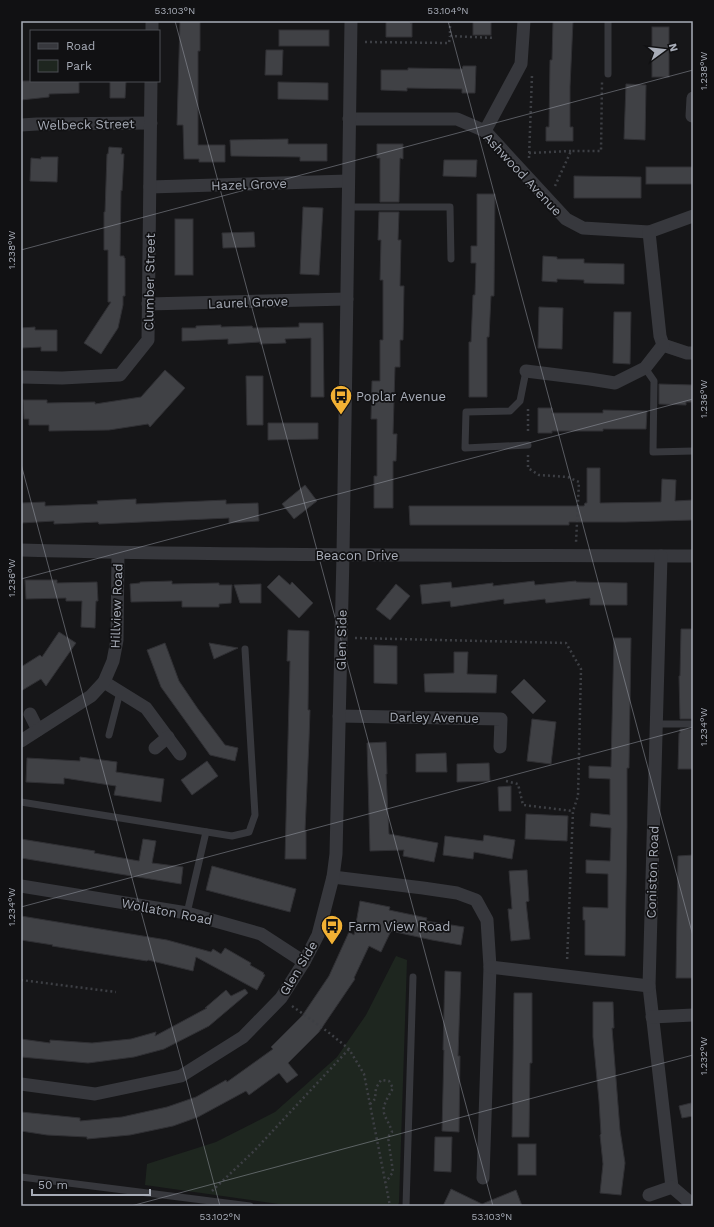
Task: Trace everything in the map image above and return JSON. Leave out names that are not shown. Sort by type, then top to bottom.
[{"type":"street","points":[[343,555],[351,21]]},
{"type":"street","points":[[485,132],[521,64],[524,21]]},
{"type":"street","name":"Clumber Street","points":[[21,377],[62,378],[120,375],[148,340],[151,82]]},
{"type":"street","points":[[692,116],[693,98]]},
{"type":"street","name":"Ashwood Avenue","points":[[349,119],[456,119],[485,132],[566,219],[583,228],[649,232],[693,216]]},
{"type":"street","name":"Welbeck Street","points":[[21,125],[151,123]]},
{"type":"street","name":"Hazel Grove","points":[[150,187],[348,181]]},
{"type":"street","points":[[649,232],[660,336],[663,346]]},
{"type":"street","name":"Laurel Grove","points":[[148,304],[347,299]]},
{"type":"street","points":[[663,346],[687,353],[693,353]]},
{"type":"street","points":[[526,371],[590,378],[615,383],[645,368],[663,346]]},
{"type":"street","name":"Beacon Drive","points":[[21,550],[118,553],[693,556]]},
{"type":"street","name":"Hillview Road","points":[[21,741],[91,696],[104,682],[113,661],[117,640],[118,553]]},
{"type":"street","name":"Glen Side","points":[[21,1084],[95,1094],[181,1076],[243,1036],[280,998],[304,962],[318,935],[333,877],[336,854],[343,555]]},
{"type":"street","name":"Coniston Road","points":[[661,556],[649,986],[672,1187]]},
{"type":"street","points":[[104,682],[146,708],[180,754]]},
{"type":"street","points":[[30,714],[38,730]]},
{"type":"street","name":"Darley Avenue","points":[[339,716],[501,719],[500,747]]},
{"type":"street","points":[[155,748],[168,737]]},
{"type":"street","points":[[333,877],[457,893],[476,900],[487,920],[490,967],[483,1178]]},
{"type":"street","name":"Wollaton Road","points":[[21,886],[187,913],[261,934],[304,962]]},
{"type":"street","points":[[490,967],[649,986]]},
{"type":"street","points":[[652,1017],[693,1015]]},
{"type":"street","points":[[649,1195],[672,1187],[693,1205]]},
{"type":"lane","points":[[608,21],[608,74]]},
{"type":"lane","points":[[348,207],[450,207],[451,259]]},
{"type":"lane","points":[[645,368],[654,381],[653,452],[693,451]]},
{"type":"lane","points":[[526,371],[520,401],[510,411],[466,412],[465,448],[528,445]]},
{"type":"lane","points":[[21,802],[232,836],[249,832],[255,815],[245,649]]},
{"type":"lane","points":[[109,735],[120,692]]},
{"type":"lane","points":[[656,724],[693,724]]},
{"type":"lane","points":[[187,913],[206,832]]},
{"type":"lane","points":[[406,1206],[413,977]]},
{"type":"lane","points":[[21,1177],[199,1201],[250,1206]]},
{"type":"path","points":[[350,42],[449,43],[450,21]]},
{"type":"path","points":[[450,36],[495,38]]},
{"type":"path","points":[[529,162],[532,68]]},
{"type":"path","points":[[529,153],[601,150],[602,80],[608,74]]},
{"type":"path","points":[[553,190],[571,151]]},
{"type":"path","points":[[528,408],[528,468],[539,476],[568,477],[579,482],[575,556]]},
{"type":"path","points":[[341,638],[566,642],[581,669],[578,796],[573,811],[567,976]]},
{"type":"path","points":[[506,780],[518,784],[523,805],[573,811]]},
{"type":"path","points":[[21,980],[116,992]]},
{"type":"path","points":[[280,998],[349,1049],[364,1074],[390,1206]]},
{"type":"path","points":[[199,1201],[254,1151],[349,1049]]},
{"type":"path","points":[[369,1104],[375,1099],[376,1088],[382,1080],[389,1081],[393,1088],[384,1106],[384,1114],[390,1124],[392,1132],[388,1137],[394,1172],[386,1182]]},
{"type":"green space","points":[[396,956],[407,960],[398,1206],[292,1206],[145,1185],[147,1164],[216,1142],[275,1112],[337,1057],[366,1015]]},
{"type":"building","points":[[180,21],[200,21],[200,51],[198,51],[198,145],[225,145],[225,162],[199,162],[199,159],[184,159],[183,125],[177,125]]},
{"type":"building","points":[[410,21],[410,23],[412,23],[412,37],[386,37],[386,22]]},
{"type":"building","points":[[473,21],[491,21],[491,35],[473,35]]},
{"type":"building","points":[[553,21],[573,21],[570,127],[573,127],[573,141],[546,141],[546,127],[549,127],[550,60],[552,60]]},
{"type":"building","points":[[652,27],[669,27],[669,77],[652,77]]},
{"type":"building","points":[[279,30],[329,30],[329,46],[279,46]]},
{"type":"building","points":[[266,50],[283,50],[282,75],[265,75]]},
{"type":"building","points":[[463,66],[476,66],[475,93],[462,93],[462,89],[407,88],[407,91],[381,90],[381,70],[408,70],[408,68],[462,69]]},
{"type":"building","points":[[21,81],[79,82],[79,93],[49,94],[49,97],[21,100]]},
{"type":"building","points":[[110,82],[126,82],[125,98],[110,98]]},
{"type":"building","points":[[278,82],[328,83],[328,100],[278,99]]},
{"type":"building","points":[[626,84],[646,85],[645,140],[624,139]]},
{"type":"building","points":[[288,139],[288,144],[327,144],[327,161],[300,161],[300,157],[231,156],[230,140]]},
{"type":"building","points":[[377,144],[403,144],[403,159],[400,158],[399,202],[380,202],[380,158],[377,158]]},
{"type":"building","points":[[109,147],[122,148],[121,154],[124,154],[122,191],[121,190],[120,256],[124,256],[125,258],[125,296],[123,296],[123,305],[118,328],[101,354],[84,343],[111,302],[108,302],[108,250],[104,250],[104,212],[107,154]]},
{"type":"building","points":[[41,157],[58,157],[57,182],[30,181],[31,158],[41,159]]},
{"type":"building","points":[[444,160],[477,160],[476,177],[443,176]]},
{"type":"building","points":[[646,167],[693,167],[693,184],[646,184]]},
{"type":"building","points":[[574,176],[641,177],[641,198],[574,198]]},
{"type":"building","points":[[477,194],[495,194],[494,296],[491,296],[489,337],[487,337],[487,397],[469,397],[469,342],[471,342],[476,263],[471,263],[471,246],[477,246]]},
{"type":"building","points":[[303,207],[323,208],[319,275],[300,274]]},
{"type":"building","points":[[379,212],[399,212],[398,240],[401,240],[400,286],[404,286],[403,340],[400,340],[400,367],[395,367],[393,434],[397,434],[396,461],[393,461],[393,508],[374,508],[374,476],[377,476],[377,419],[371,419],[372,381],[380,381],[380,340],[383,340],[383,280],[380,280],[381,240],[378,240]]},
{"type":"building","points":[[175,219],[193,219],[193,275],[175,275]]},
{"type":"building","points":[[254,232],[255,247],[223,248],[222,233]]},
{"type":"building","points":[[543,256],[557,257],[557,259],[584,259],[584,263],[624,264],[624,284],[584,283],[584,280],[557,279],[557,282],[542,281]]},
{"type":"building","points":[[539,307],[563,308],[562,349],[538,348]]},
{"type":"building","points":[[614,312],[631,312],[630,364],[613,363]]},
{"type":"building","points":[[299,323],[323,323],[324,397],[311,397],[311,338],[285,339],[286,343],[260,344],[260,342],[228,344],[228,339],[182,341],[182,328],[221,325],[221,327],[252,326],[253,328],[299,327]]},
{"type":"building","points":[[35,327],[35,330],[57,330],[57,351],[41,351],[41,347],[21,348],[21,328]]},
{"type":"building","points":[[165,370],[185,388],[150,427],[148,424],[109,430],[49,431],[49,425],[29,425],[29,419],[24,419],[23,400],[47,400],[47,403],[95,402],[95,404],[141,397]]},
{"type":"building","points":[[246,376],[263,376],[263,425],[247,425]]},
{"type":"building","points":[[659,384],[693,385],[693,402],[686,402],[686,405],[659,404]]},
{"type":"building","points":[[538,408],[552,408],[552,413],[603,413],[603,410],[647,411],[646,429],[603,429],[603,431],[552,431],[552,433],[538,433]]},
{"type":"building","points":[[268,423],[318,423],[318,439],[268,440]]},
{"type":"building","points":[[587,468],[600,468],[600,503],[661,502],[662,479],[676,480],[675,501],[693,500],[693,520],[569,522],[569,525],[410,525],[409,506],[584,506],[585,503],[587,503]]},
{"type":"building","points":[[305,485],[317,501],[294,519],[282,504]]},
{"type":"building","points":[[136,499],[136,504],[226,500],[226,504],[258,503],[259,521],[229,523],[229,518],[99,524],[98,522],[54,524],[54,521],[21,523],[21,503],[45,502],[45,506],[98,504],[97,501]]},
{"type":"building","points":[[279,575],[290,585],[292,582],[313,603],[299,618],[267,587]]},
{"type":"building","points":[[25,580],[57,580],[57,583],[97,582],[98,601],[96,601],[95,628],[81,627],[82,601],[66,601],[66,598],[26,599]]},
{"type":"building","points":[[172,581],[172,584],[219,583],[219,585],[232,585],[231,603],[219,604],[219,607],[182,607],[182,601],[131,602],[130,584],[140,582]]},
{"type":"building","points":[[534,581],[535,585],[576,581],[627,583],[627,605],[590,605],[590,598],[546,603],[545,599],[504,604],[504,599],[451,607],[450,601],[422,604],[420,585],[451,582],[452,588],[493,583],[493,586]]},
{"type":"building","points":[[261,584],[261,603],[240,603],[234,585]]},
{"type":"building","points":[[396,584],[410,596],[390,620],[376,609]]},
{"type":"building","points":[[681,629],[693,629],[693,719],[680,719],[679,676]]},
{"type":"building","points":[[288,630],[309,631],[308,710],[310,710],[305,831],[306,859],[285,859],[290,661],[287,661]]},
{"type":"building","points":[[59,632],[76,643],[46,686],[41,679],[21,691],[21,667],[40,655],[42,657]]},
{"type":"building","points":[[614,638],[631,638],[629,768],[627,768],[625,956],[585,955],[585,920],[583,920],[583,907],[608,908],[608,874],[586,873],[586,860],[610,861],[611,828],[590,826],[591,813],[610,815],[610,779],[589,778],[589,766],[611,767]]},
{"type":"building","points":[[165,643],[179,681],[198,709],[225,745],[238,748],[235,761],[210,755],[161,687],[147,650]]},
{"type":"building","points":[[209,643],[238,648],[214,659]]},
{"type":"building","points":[[374,645],[397,646],[397,684],[374,683]]},
{"type":"building","points":[[454,652],[468,652],[467,674],[497,675],[496,693],[425,692],[424,674],[454,673]]},
{"type":"building","points":[[524,679],[546,701],[533,714],[511,692]]},
{"type":"building","points":[[532,719],[556,722],[551,764],[527,761]]},
{"type":"building","points":[[680,729],[693,729],[693,769],[678,769]]},
{"type":"building","points":[[386,742],[389,834],[438,843],[434,862],[403,856],[404,850],[370,851],[367,743]]},
{"type":"building","points":[[446,753],[447,772],[416,772],[416,754]]},
{"type":"building","points":[[80,757],[117,762],[116,772],[164,779],[161,802],[114,795],[116,786],[64,778],[64,784],[26,782],[27,758],[80,761]]},
{"type":"building","points":[[207,761],[218,776],[192,795],[181,780]]},
{"type":"building","points":[[489,763],[490,781],[457,782],[457,764]]},
{"type":"building","points":[[511,786],[511,811],[499,811],[498,787]]},
{"type":"building","points":[[526,814],[568,816],[567,841],[525,839]]},
{"type":"building","points":[[484,835],[515,840],[512,859],[474,852],[473,859],[443,855],[445,836],[483,841]]},
{"type":"building","points":[[21,839],[95,851],[94,853],[139,861],[143,839],[156,841],[152,863],[183,867],[181,884],[21,858]]},
{"type":"building","points":[[693,855],[693,978],[676,978],[678,856]]},
{"type":"building","points":[[212,866],[296,889],[290,912],[206,890]]},
{"type":"building","points":[[527,870],[529,901],[526,902],[530,939],[511,941],[508,909],[512,909],[509,871]]},
{"type":"building","points":[[360,901],[390,907],[389,910],[427,918],[426,921],[464,927],[461,945],[391,931],[381,952],[369,946],[354,978],[355,979],[319,1032],[288,1063],[298,1075],[287,1083],[279,1073],[249,1095],[246,1091],[198,1117],[173,1126],[130,1135],[87,1139],[87,1137],[47,1135],[21,1131],[21,1112],[80,1118],[80,1121],[122,1117],[167,1107],[196,1097],[226,1080],[227,1082],[273,1049],[271,1047],[302,1016],[329,976],[349,932],[354,935]]},
{"type":"building","points":[[21,916],[167,940],[211,952],[213,949],[221,954],[225,948],[251,963],[250,965],[265,975],[257,990],[196,957],[193,971],[148,960],[21,940]]},
{"type":"building","points":[[445,971],[461,972],[458,1056],[460,1056],[459,1132],[442,1131]]},
{"type":"building","points":[[245,989],[248,993],[209,1026],[164,1049],[134,1057],[88,1063],[21,1057],[21,1039],[50,1043],[50,1040],[92,1043],[131,1039],[156,1032],[155,1036],[207,1008],[205,1008],[226,990],[231,996]]},
{"type":"building","points":[[514,993],[532,993],[532,1063],[530,1063],[529,1137],[512,1137]]},
{"type":"building","points":[[593,1002],[613,1002],[614,1028],[612,1028],[620,1130],[625,1163],[621,1195],[600,1193],[603,1164],[593,1037]]},
{"type":"building","points":[[691,1103],[693,1116],[682,1118],[679,1106]]},
{"type":"building","points":[[435,1137],[452,1137],[451,1172],[434,1171]]},
{"type":"building","points":[[518,1144],[536,1144],[536,1175],[518,1175]]},
{"type":"building","points":[[451,1189],[482,1204],[516,1190],[522,1206],[443,1206]]},
{"type":"place","name":"Poplar Avenue","points":[[341,416]]},
{"type":"place","name":"Farm View Road","points":[[332,946]]}]
